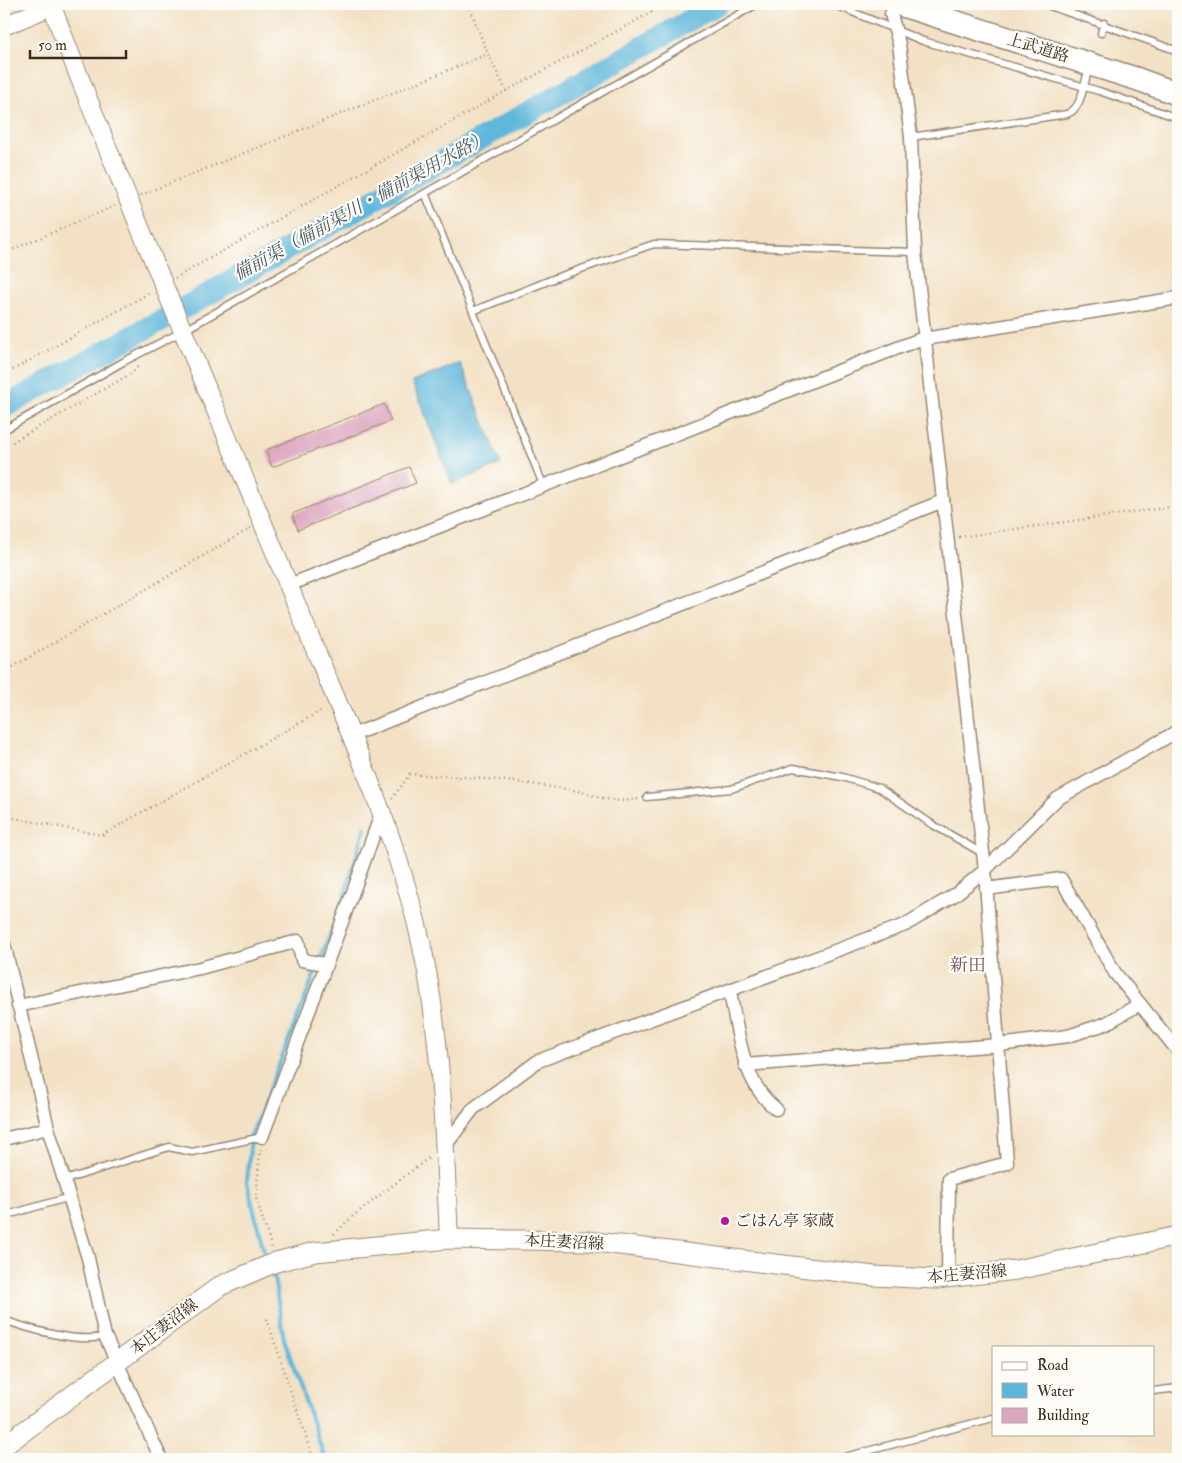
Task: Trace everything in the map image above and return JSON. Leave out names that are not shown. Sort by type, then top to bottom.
[{"type":"highway","name":"上武道路","points":[[894,9],[1137,78],[1178,94]]},
{"type":"main road","name":"本庄妻沼線","points":[[4,1446],[27,1426],[117,1363],[220,1286],[276,1262],[315,1252],[450,1239],[587,1241],[874,1276],[948,1278],[1016,1270],[1178,1236]]},
{"type":"street","points":[[4,26],[53,4],[166,290],[263,521],[381,814],[417,928],[430,1004],[440,1081],[450,1239]]},
{"type":"street","points":[[894,9],[911,137],[916,252],[925,338],[985,870],[1007,1163],[948,1179],[948,1278]]},
{"type":"street","points":[[289,585],[925,338],[1178,298]]},
{"type":"street","points":[[350,736],[943,501]]},
{"type":"street","points":[[445,1146],[473,1108],[538,1061],[730,992],[905,925],[956,894],[985,870],[1057,799],[1178,731]]},
{"type":"street","points":[[262,1136],[325,964],[348,909],[381,814]]},
{"type":"street","points":[[986,889],[1060,879],[1115,973],[1178,1051]]},
{"type":"street","points":[[18,1006],[200,968],[298,941],[302,960],[325,964]]},
{"type":"street","points":[[4,944],[7,976],[18,1006],[48,1128],[88,1258],[105,1336],[161,1459]]},
{"type":"street","points":[[730,992],[746,1065],[766,1102],[776,1109]]},
{"type":"street","points":[[746,1065],[999,1046],[1068,1036],[1105,1024],[1140,1004]]},
{"type":"street","points":[[4,1139],[48,1128]]},
{"type":"lane","points":[[4,430],[757,4]]},
{"type":"lane","points":[[833,4],[896,31],[1178,118]]},
{"type":"lane","points":[[1044,4],[1104,23],[1178,51]]},
{"type":"lane","points":[[1101,33],[1104,23]]},
{"type":"lane","points":[[911,137],[1073,112],[1077,106],[1087,75]]},
{"type":"lane","points":[[425,193],[544,487]]},
{"type":"lane","points":[[473,311],[558,277],[654,244],[916,252]]},
{"type":"lane","points":[[647,797],[731,789],[793,768],[842,777],[879,788],[930,823],[983,854]]},
{"type":"lane","points":[[65,1180],[169,1147],[192,1152],[262,1136]]},
{"type":"lane","points":[[4,1216],[70,1197]]},
{"type":"lane","points":[[4,1320],[19,1325],[88,1339],[105,1336]]},
{"type":"lane","points":[[1154,1391],[1178,1388]]},
{"type":"lane","points":[[837,1459],[992,1418]]},
{"type":"path","points":[[468,4],[488,54],[506,91]]},
{"type":"path","points":[[4,375],[166,290],[506,91],[667,4]]},
{"type":"path","points":[[4,252],[488,54]]},
{"type":"path","points":[[4,447],[132,373],[151,348]]},
{"type":"path","points":[[948,538],[1178,506]]},
{"type":"path","points":[[4,672],[263,521]]},
{"type":"path","points":[[4,816],[102,835],[336,702]]},
{"type":"path","points":[[381,814],[410,774],[444,778],[474,778],[578,791],[596,798],[623,802],[647,797]]},
{"type":"path","points":[[262,1136],[256,1198],[276,1262]]},
{"type":"path","points":[[315,1252],[353,1216],[445,1146]]},
{"type":"path","points":[[267,1318],[313,1459]]},
{"type":"water","points":[[460,363],[501,464],[452,484],[412,382]]},
{"type":"building","points":[[384,404],[391,421],[272,467],[266,450]]},
{"type":"building","points":[[409,467],[416,483],[298,530],[292,514]]},
{"type":"waterway","name":"備前渠（備前渠川・備前渠用水路）","points":[[4,407],[198,300],[718,4]]},
{"type":"waterway","points":[[266,1260],[247,1182],[251,1136],[342,904],[365,828]]},
{"type":"waterway","points":[[271,1270],[274,1277],[284,1339],[325,1459]]},
{"type":"place","name":"ごはん亭 家蔵","points":[[725,1221]]},
{"type":"district","name":"新田","points":[[968,965]]}]
